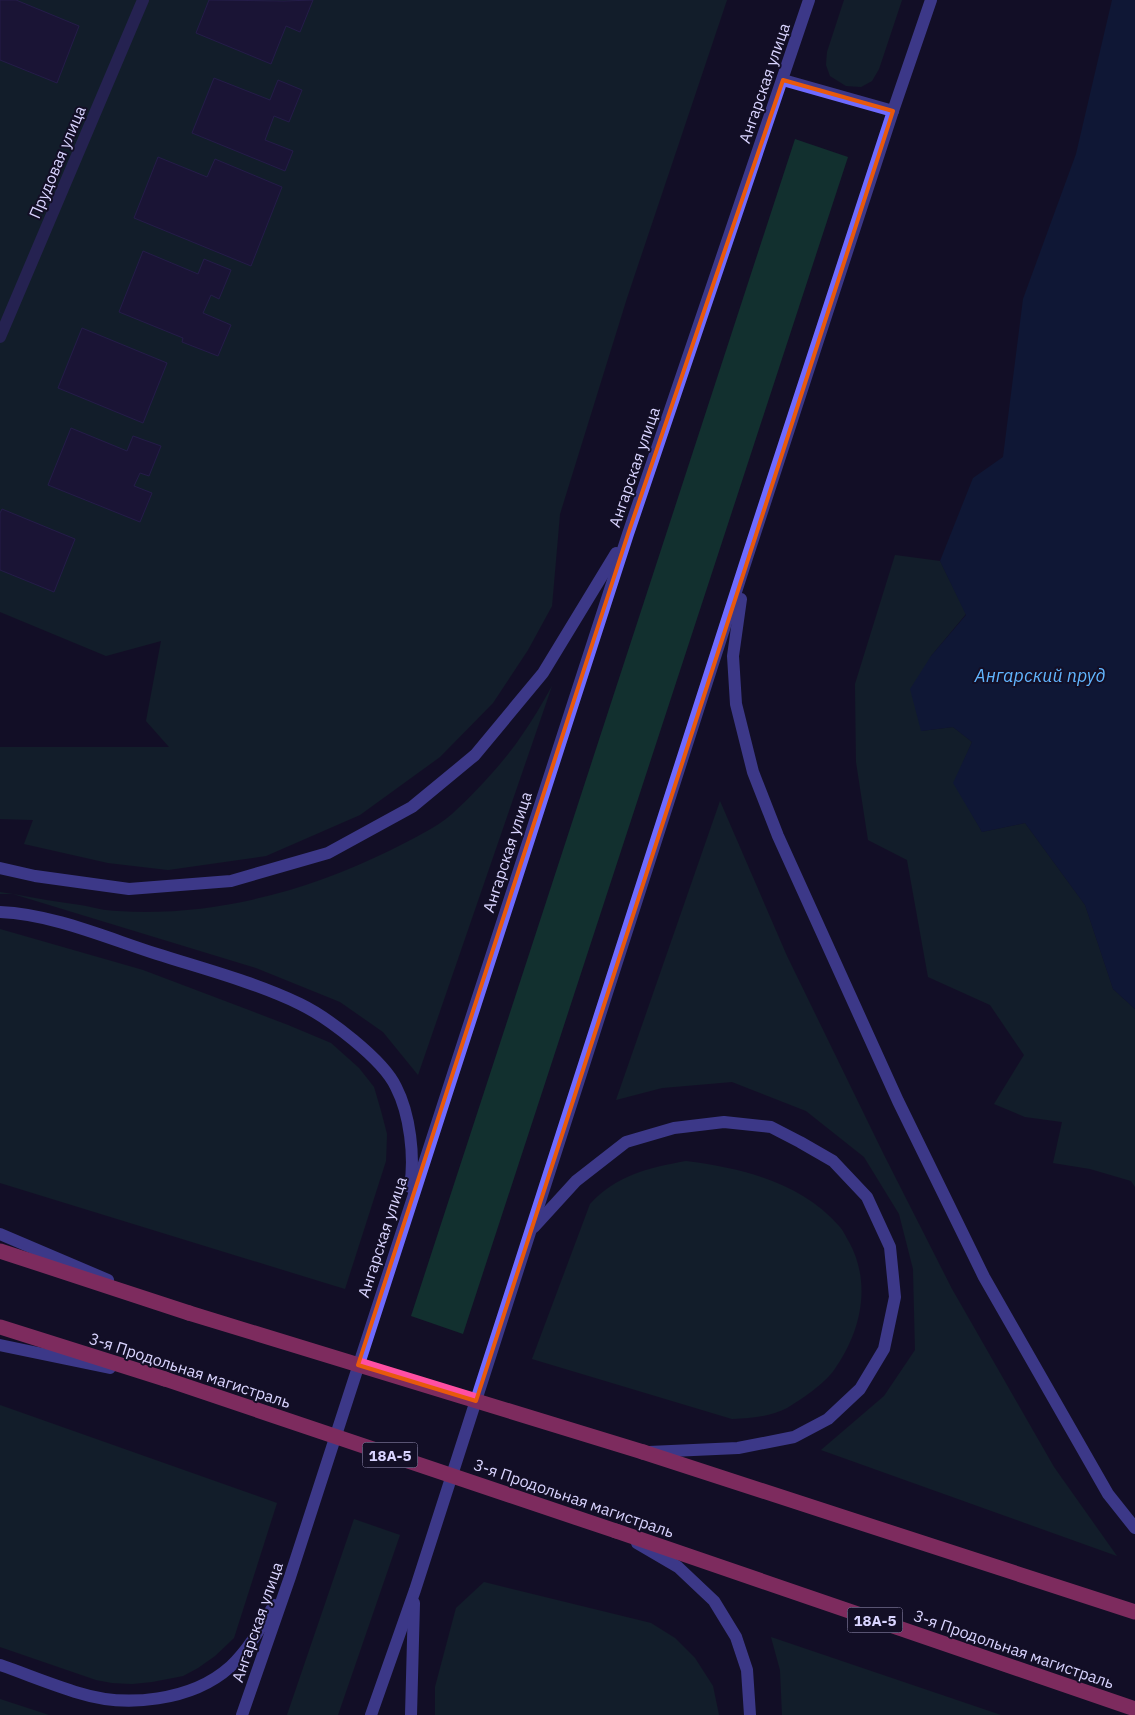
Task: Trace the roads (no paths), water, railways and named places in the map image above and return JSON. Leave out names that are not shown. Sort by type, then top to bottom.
[{"type":"highway","points":[[0,1251],[188,1314],[643,1452],[1135,1612]]},
{"type":"highway","name":"3-я Продольная магистраль","points":[[0,1327],[166,1379],[1135,1709]]},
{"type":"main road","name":"Ангарская улица","points":[[242,1715],[290,1577],[628,534],[809,0]]},
{"type":"main road","points":[[371,1715],[415,1590],[744,567],[931,0]]},
{"type":"main road","points":[[783,80],[893,111]]},
{"type":"main road","points":[[0,868],[35,876],[129,889],[231,881],[328,853],[412,807],[475,756],[542,673],[628,534]]},
{"type":"main road","points":[[744,567],[733,656],[736,704],[753,772],[778,836],[898,1101],[984,1277],[1108,1494],[1135,1528]]},
{"type":"main road","points":[[0,912],[18,913],[72,926],[247,983],[300,1004],[342,1031],[373,1058],[396,1085],[405,1110],[410,1141],[412,1178],[405,1219]]},
{"type":"main road","points":[[531,1231],[576,1181],[626,1142],[674,1128],[724,1122],[771,1127],[800,1142],[833,1161],[867,1197],[890,1247],[895,1297],[884,1349],[860,1389],[828,1419],[794,1437],[738,1448],[643,1452]]},
{"type":"main road","points":[[0,1234],[188,1314]]},
{"type":"main road","points":[[0,1345],[166,1379]]},
{"type":"main road","points":[[616,1531],[678,1566],[714,1601],[736,1637],[747,1670],[750,1715]]},
{"type":"main road","points":[[0,1665],[80,1694],[113,1699],[150,1700],[179,1693],[206,1684],[230,1667],[256,1636],[290,1577]]},
{"type":"main road","points":[[411,1715],[415,1590]]},
{"type":"street","name":"Прудовая улица","points":[[0,337],[143,0]]},
{"type":"water","name":"Ангарский пруд","points":[[1112,0],[1135,0],[1135,1009],[1113,989],[1085,905],[1025,823],[982,832],[953,783],[972,742],[953,727],[921,731],[910,689],[931,656],[966,615],[940,561],[973,478],[1003,457],[1023,299],[1076,154]]}]
